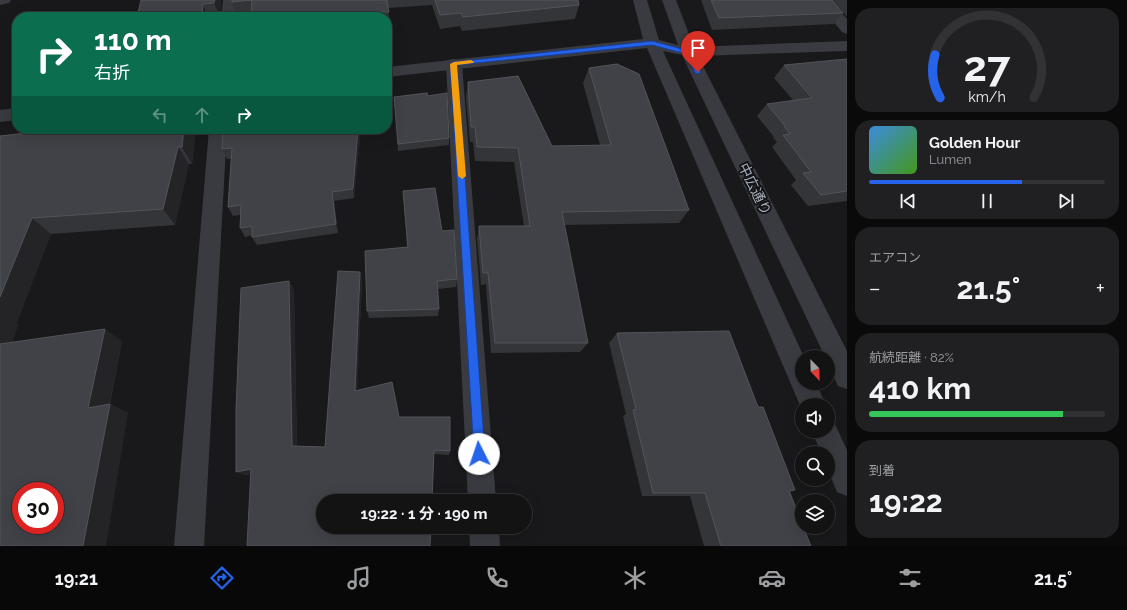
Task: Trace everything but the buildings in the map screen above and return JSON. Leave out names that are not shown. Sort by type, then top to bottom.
[{"type":"street","points":[[0,1],[4,0]]},
{"type":"street","points":[[229,12],[230,0]]},
{"type":"street","points":[[640,0],[652,43],[795,364]]},
{"type":"street","name":"中広通り","points":[[669,0],[688,52],[847,377]]},
{"type":"street","points":[[823,0],[847,29]]},
{"type":"street","points":[[392,71],[652,43],[688,52],[847,46]]},
{"type":"street","points":[[454,64],[482,494]]},
{"type":"street","points":[[0,116],[12,115]]},
{"type":"street","points":[[188,546],[218,134]]},
{"type":"street","points":[[827,438],[847,482]]},
{"type":"street","points":[[484,534],[485,546]]},
{"type":"slow traffic","points":[[462,176],[454,64],[471,62]]},
{"type":"route","points":[[479,454],[454,64],[652,43],[688,52],[698,72]]}]
